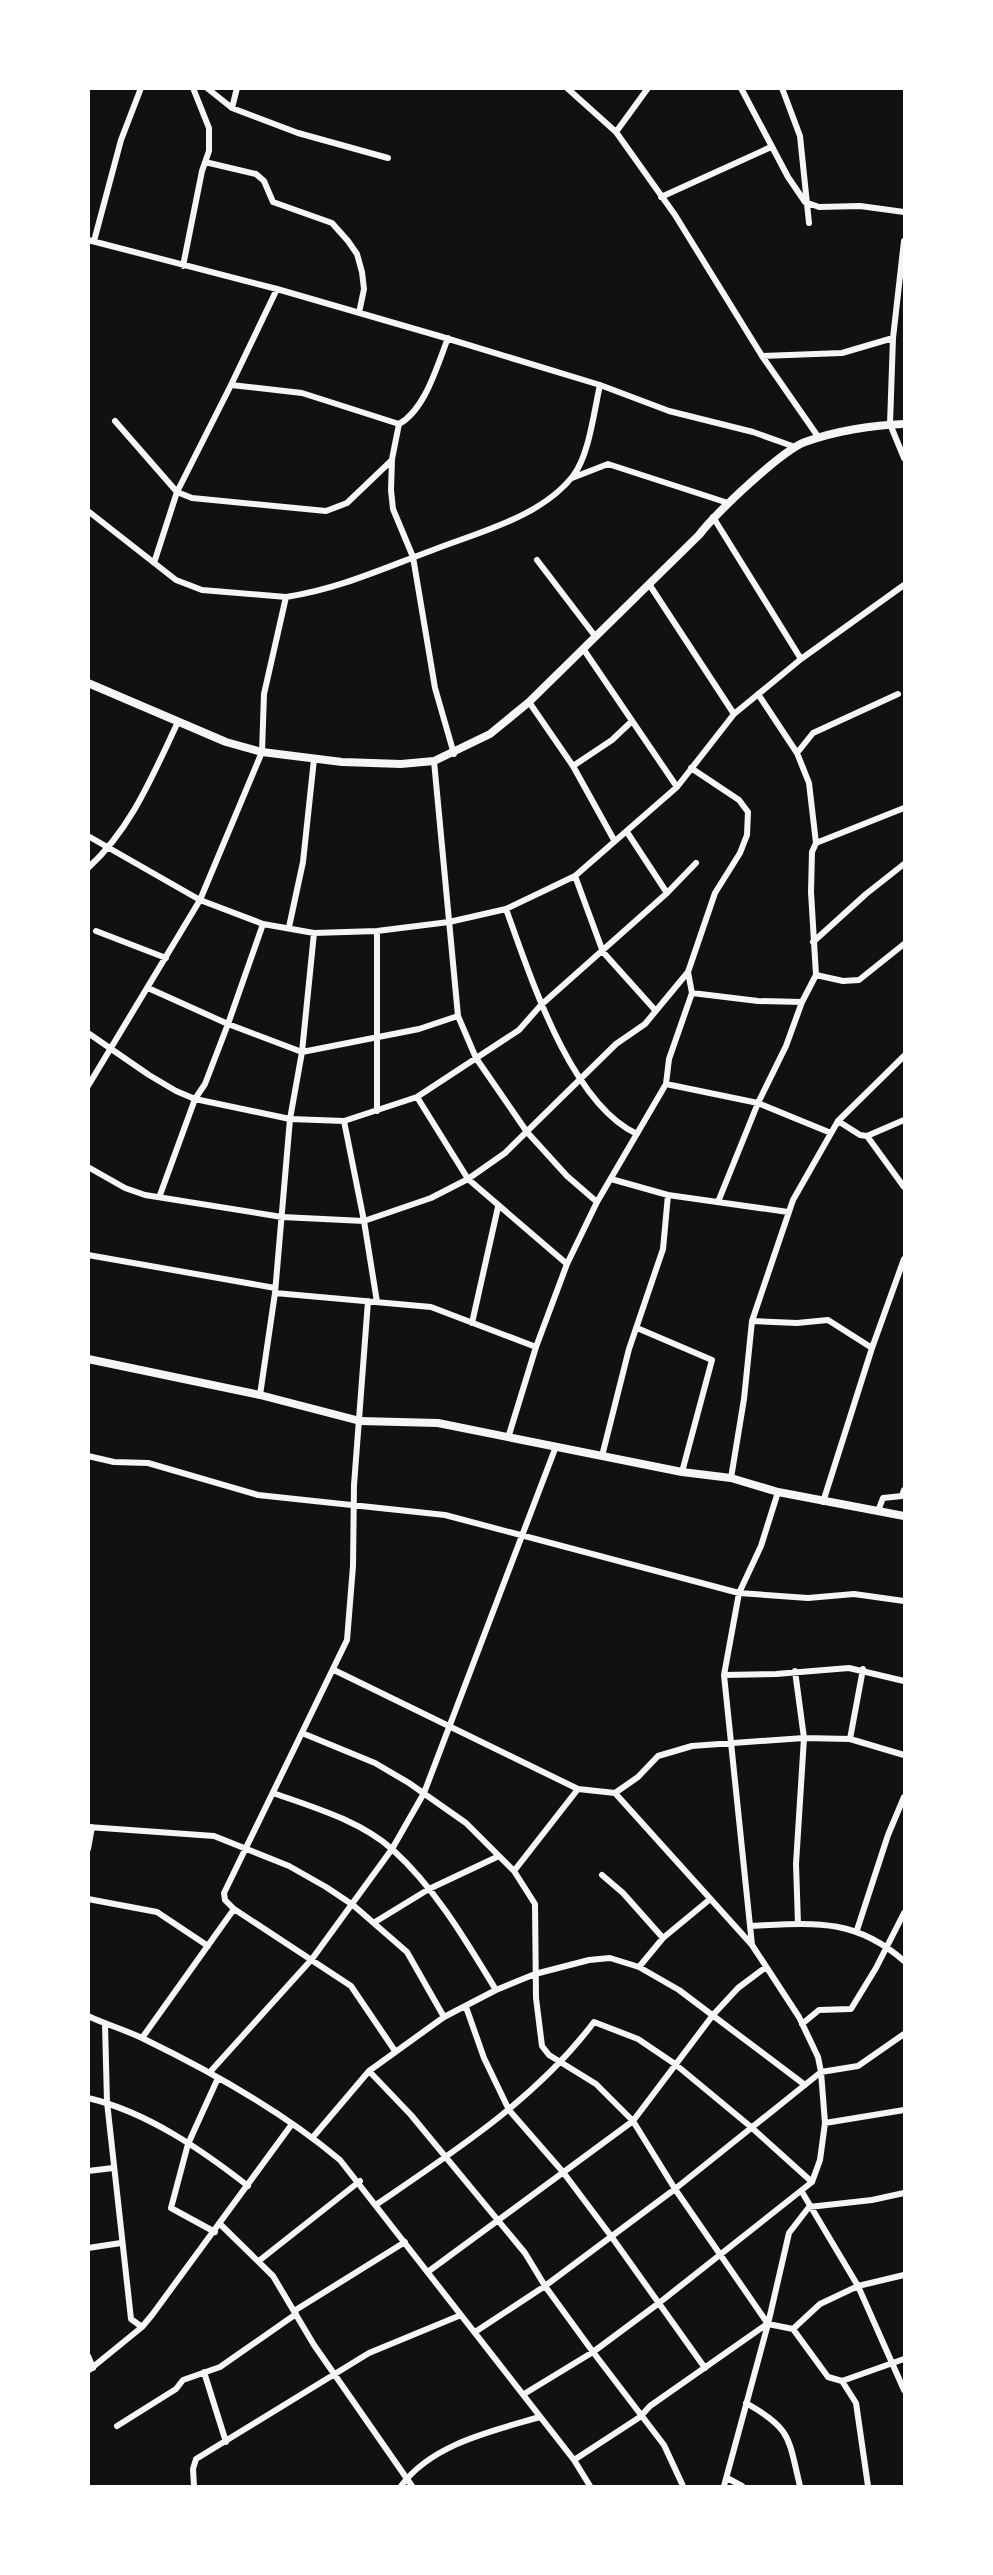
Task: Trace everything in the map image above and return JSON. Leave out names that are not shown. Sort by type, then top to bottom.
[{"type":"street","points":[[141,88],[121,140],[91,241],[277,289],[448,338],[600,385],[669,411],[753,432],[795,447]]},
{"type":"street","points":[[183,266],[209,151],[209,128],[193,88]]},
{"type":"street","points":[[207,88],[232,108],[298,133],[388,158]]},
{"type":"street","points":[[232,108],[237,88]]},
{"type":"street","points":[[567,88],[615,132],[675,215],[762,356],[819,438]]},
{"type":"street","points":[[615,132],[648,88]]},
{"type":"street","points":[[741,88],[771,147],[805,202],[819,207],[860,206],[904,212]]},
{"type":"street","points":[[782,88],[800,136],[805,170],[805,202],[808,223]]},
{"type":"street","points":[[661,196],[771,147]]},
{"type":"street","points":[[205,162],[256,174],[264,182],[273,202],[310,218],[332,224],[357,254],[364,289],[359,313]]},
{"type":"street","points":[[904,241],[901,293],[893,338],[890,424],[904,458]]},
{"type":"street","points":[[154,563],[177,492],[277,289]]},
{"type":"street","points":[[231,385],[302,393],[399,424],[410,418],[421,399],[448,338]]},
{"type":"street","points":[[762,356],[842,353],[893,338]]},
{"type":"street","points":[[88,511],[176,580],[202,590],[286,597],[351,583],[526,512],[557,492],[572,478],[581,461],[600,385]]},
{"type":"street","points":[[115,421],[177,492],[192,498],[326,511],[347,503],[392,459]]},
{"type":"street","points":[[399,424],[392,459],[393,509],[413,557],[435,688],[454,754]]},
{"type":"street","points":[[88,683],[226,742],[262,752],[314,759],[401,764],[434,761],[454,754],[490,734],[529,702],[699,535],[728,503],[795,447],[819,438],[890,424],[904,424]]},
{"type":"street","points":[[572,478],[608,464],[728,503]]},
{"type":"street","points":[[713,518],[801,659]]},
{"type":"street","points":[[537,560],[595,636]]},
{"type":"street","points":[[650,584],[734,714]]},
{"type":"street","points":[[88,836],[200,900],[263,924],[314,933],[377,931],[449,922],[506,909],[575,876],[677,788],[734,714],[801,659],[904,585]]},
{"type":"street","points":[[88,1086],[112,1050],[200,900],[262,752],[264,694],[286,597]]},
{"type":"street","points":[[584,650],[677,788]]},
{"type":"street","points":[[718,1202],[758,1103],[786,1046],[802,1002],[816,975],[813,942],[812,852],[816,843],[809,783],[796,753],[758,694]]},
{"type":"street","points":[[796,753],[813,733],[898,694]]},
{"type":"street","points":[[529,702],[573,766],[614,840]]},
{"type":"street","points":[[573,766],[612,740],[632,721]]},
{"type":"street","points":[[88,868],[111,848],[147,790],[178,722]]},
{"type":"street","points":[[289,927],[303,862],[314,759]]},
{"type":"street","points":[[434,761],[458,1016],[476,1058],[527,1132],[567,1176],[597,1202]]},
{"type":"street","points":[[88,1167],[125,1188],[146,1195],[282,1217],[364,1221],[401,1210],[468,1179],[504,1153],[616,1044],[645,1024],[688,972],[715,893],[740,854],[749,819],[739,800],[692,768]]},
{"type":"street","points":[[816,843],[904,808]]},
{"type":"street","points":[[627,832],[668,893]]},
{"type":"street","points":[[88,1033],[176,1091],[195,1099],[290,1119],[344,1121],[417,1097],[519,1030],[541,1005],[668,893],[696,863]]},
{"type":"street","points":[[813,942],[866,894],[904,864]]},
{"type":"street","points":[[575,876],[603,952],[655,1010]]},
{"type":"street","points":[[506,909],[541,1005],[580,1079],[606,1112],[623,1128],[637,1134]]},
{"type":"street","points":[[160,1196],[195,1099],[205,1084],[228,1024],[263,924]]},
{"type":"street","points":[[96,931],[166,958]]},
{"type":"street","points":[[377,931],[377,1111]]},
{"type":"street","points":[[260,1395],[275,1291],[290,1119],[302,1052],[314,933]]},
{"type":"street","points":[[816,975],[843,981],[859,980],[904,944]]},
{"type":"street","points":[[508,1438],[536,1347],[567,1264],[597,1202],[666,1084],[669,1059],[692,993],[688,972]]},
{"type":"street","points":[[148,988],[228,1024],[302,1052],[419,1029],[458,1016]]},
{"type":"street","points":[[692,993],[758,1001],[802,1002]]},
{"type":"street","points":[[731,1478],[744,1399],[752,1321],[788,1212],[838,1121],[904,1056]]},
{"type":"street","points":[[666,1084],[758,1103],[831,1133]]},
{"type":"street","points":[[417,1097],[468,1179],[567,1264]]},
{"type":"street","points":[[838,1121],[860,1135],[867,1136],[904,1120]]},
{"type":"street","points":[[344,1121],[377,1302]]},
{"type":"street","points":[[867,1136],[904,1187]]},
{"type":"street","points":[[611,1179],[668,1195],[788,1212]]},
{"type":"street","points":[[602,1456],[637,1328],[663,1249],[668,1195]]},
{"type":"street","points":[[472,1323],[498,1207]]},
{"type":"street","points":[[88,1255],[275,1291],[431,1307],[536,1347]]},
{"type":"street","points":[[824,1502],[872,1348],[904,1259]]},
{"type":"street","points":[[368,1301],[354,1504],[348,1634],[334,1670],[224,1893],[225,1900],[234,1909],[351,1986],[395,2050]]},
{"type":"street","points":[[752,1321],[797,1323],[828,1320],[872,1348]]},
{"type":"street","points":[[637,1328],[712,1360],[682,1472]]},
{"type":"street","points":[[88,1359],[260,1395],[360,1421],[438,1423],[555,1449],[682,1472],[731,1478],[778,1492],[904,1516]]},
{"type":"street","points":[[210,2072],[312,1959],[392,1849],[424,1793],[555,1449]]},
{"type":"street","points":[[88,1456],[114,1462],[148,1463],[258,1495],[445,1515],[520,1537],[739,1593],[808,1598],[854,1594],[904,1601]]},
{"type":"street","points":[[878,1511],[883,1498],[902,1496],[904,1490]]},
{"type":"street","points":[[752,1945],[724,1675],[739,1593],[761,1546],[778,1492]]},
{"type":"street","points":[[724,1675],[863,1669],[904,1681]]},
{"type":"street","points":[[850,1739],[863,1669]]},
{"type":"street","points":[[334,1670],[578,1789],[615,1793],[638,1777],[658,1756],[692,1746],[804,1738],[850,1739],[904,1755]]},
{"type":"street","points":[[795,1671],[804,1738],[796,1864],[798,1924]]},
{"type":"street","points":[[302,1733],[375,1763],[424,1793],[466,1823],[514,1871],[535,1904],[535,1974],[542,2046],[549,2055],[596,2084],[633,2121],[675,2188],[768,2324],[792,2329],[828,2377],[842,2381],[904,2359]]},
{"type":"street","points":[[514,1871],[578,1789]]},
{"type":"street","points":[[273,1793],[319,1809],[354,1826],[392,1849],[429,1889],[496,1990]]},
{"type":"street","points":[[524,2394],[592,2352],[721,2256],[802,2192],[812,2182],[820,2160],[825,2122],[821,2072],[818,2057],[802,2024],[752,1945],[615,1793]]},
{"type":"street","points":[[857,1930],[888,1835],[904,1797]]},
{"type":"street","points":[[88,1849],[90,1827],[214,1836],[248,1848],[317,1881],[375,1922],[407,1952],[444,2017]]},
{"type":"street","points":[[375,1922],[429,1889],[500,1856]]},
{"type":"street","points":[[602,1875],[623,1893],[663,1938]]},
{"type":"street","points":[[88,1899],[157,1911],[208,1946]]},
{"type":"street","points":[[639,1967],[663,1938],[710,1900]]},
{"type":"street","points":[[142,2038],[234,1909]]},
{"type":"street","points":[[802,2024],[819,2010],[851,2009],[904,1913]]},
{"type":"street","points":[[750,1926],[831,1925],[857,1930],[887,1946],[904,1961]]},
{"type":"street","points":[[313,2138],[369,2071],[395,2050],[444,2017],[496,1990],[535,1974],[589,1960],[610,1958],[639,1967],[680,1990],[805,2085]]},
{"type":"street","points":[[429,2271],[633,2121],[713,2015],[738,1988],[766,1967]]},
{"type":"street","points":[[466,2007],[484,2058],[509,2110],[562,2172],[611,2236],[705,2368]]},
{"type":"street","points":[[88,2016],[142,2038],[210,2072],[313,2138],[340,2160],[360,2181],[524,2394],[574,2460],[590,2487]]},
{"type":"street","points":[[377,2204],[509,2110],[559,2060],[573,2050],[594,2022],[638,2038],[675,2064],[752,2127],[812,2182]]},
{"type":"street","points":[[105,2024],[113,2168],[121,2243],[127,2264],[130,2319],[142,2327]]},
{"type":"street","points":[[475,2332],[545,2286],[675,2188],[821,2072],[858,2066],[904,2034]]},
{"type":"street","points":[[369,2071],[447,2156],[525,2253],[545,2286],[592,2352],[640,2417],[664,2445],[683,2487]]},
{"type":"street","points":[[215,2232],[171,2208],[188,2144],[218,2079]]},
{"type":"street","points":[[88,2098],[108,2102],[188,2144],[248,2186]]},
{"type":"street","points":[[825,2122],[904,2109]]},
{"type":"street","points":[[88,2356],[91,2370],[142,2327],[215,2232],[292,2124]]},
{"type":"street","points":[[88,2171],[113,2168]]},
{"type":"street","points":[[260,2260],[360,2181]]},
{"type":"street","points":[[802,2192],[858,2286],[894,2361],[904,2390]]},
{"type":"street","points":[[724,2487],[768,2324],[789,2233],[809,2207],[872,2200],[904,2193]]},
{"type":"street","points":[[220,2224],[260,2260],[412,2487]]},
{"type":"street","points":[[117,2426],[176,2389],[183,2380],[228,2362],[295,2312],[405,2242]]},
{"type":"street","points":[[88,2248],[121,2243]]},
{"type":"street","points":[[792,2329],[820,2304],[858,2286],[904,2275]]},
{"type":"street","points":[[194,2487],[193,2469],[196,2459],[333,2372],[369,2353],[461,2314]]},
{"type":"street","points":[[574,2460],[640,2417],[650,2406],[768,2324]]},
{"type":"street","points":[[204,2372],[226,2442]]},
{"type":"street","points":[[842,2381],[856,2403],[868,2487]]},
{"type":"street","points":[[746,2403],[781,2426],[791,2450],[800,2487]]},
{"type":"street","points":[[401,2487],[407,2478],[440,2453],[482,2434],[540,2417]]},
{"type":"street","points":[[727,2478],[742,2487]]}]
